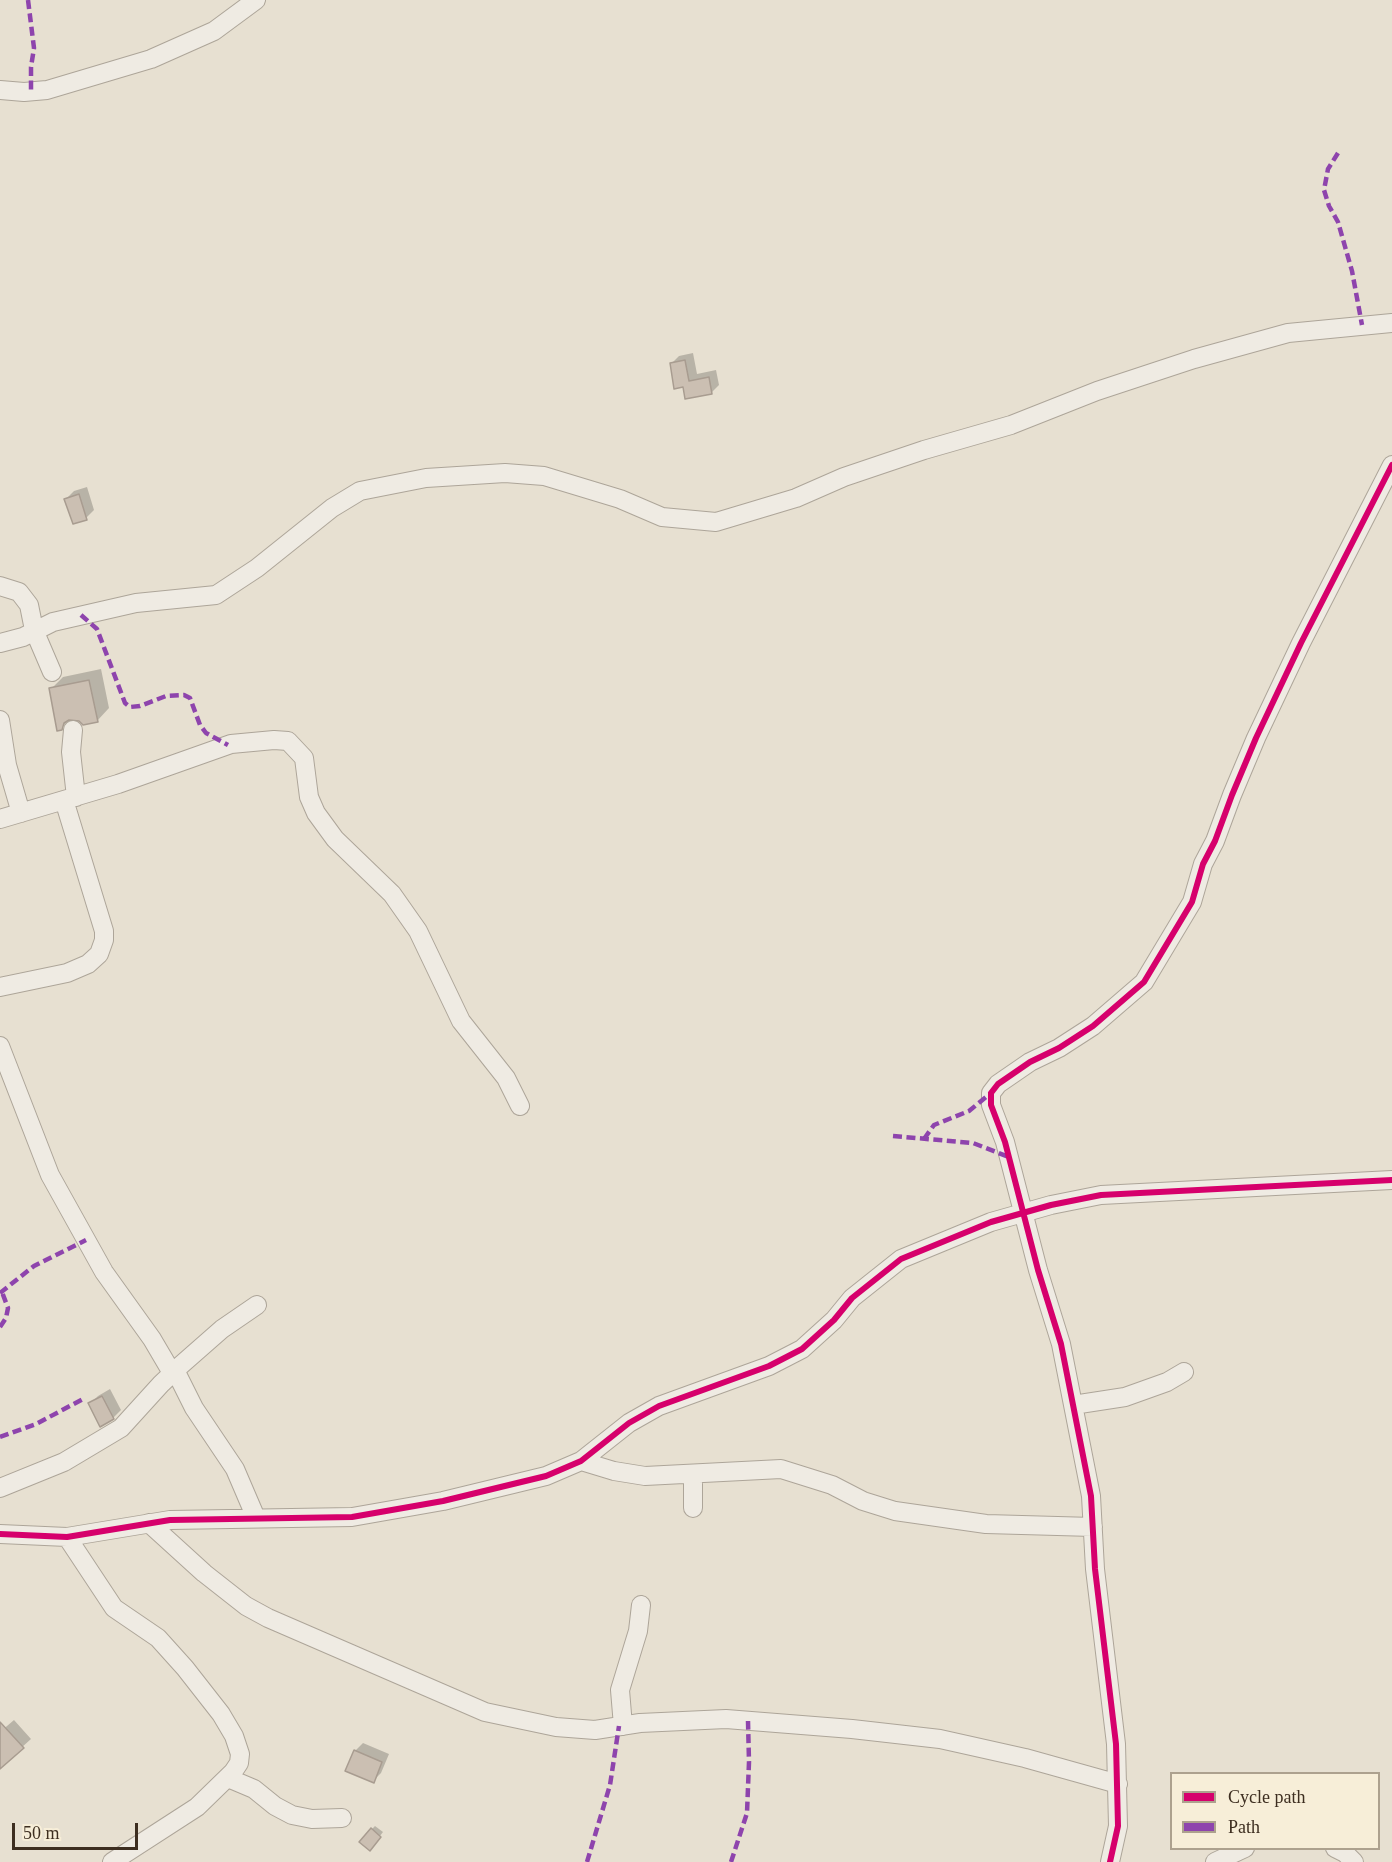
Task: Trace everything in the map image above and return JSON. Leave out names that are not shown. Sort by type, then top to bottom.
[{"type":"street","points":[[0,90],[24,92],[57,88],[151,59],[214,32],[256,0]]},
{"type":"street","points":[[0,643],[23,637],[53,622],[136,603],[216,595],[257,568],[332,507],[360,491],[426,478],[505,473],[544,476],[620,499],[662,517],[716,522],[796,498],[844,477],[1011,424],[1097,391],[1194,359],[1288,333],[1392,323]]},
{"type":"street","points":[[1110,1862],[1118,1826],[1116,1744],[1095,1569],[1090,1496],[1061,1344],[1038,1270],[1005,1142],[991,1105],[991,1094],[998,1084],[1030,1062],[1059,1048],[1093,1026],[1144,982],[1192,902],[1203,864],[1215,841],[1256,738],[1301,643],[1392,465]]},
{"type":"street","points":[[0,586],[19,592],[28,605],[34,630],[52,672]]},
{"type":"street","points":[[0,720],[7,765],[21,813]]},
{"type":"street","points":[[0,987],[67,973],[88,964],[99,954],[104,940],[104,931],[70,799],[73,730]]},
{"type":"street","points":[[0,819],[118,784],[231,744],[288,741],[304,758],[309,797],[316,813],[335,839],[392,894],[418,931],[461,1021],[506,1078],[520,1106]]},
{"type":"street","points":[[0,1046],[50,1175],[104,1272],[174,1372],[235,1469],[256,1518]]},
{"type":"street","points":[[0,1534],[67,1537],[170,1520],[352,1517],[443,1501],[546,1476],[581,1461],[629,1423],[659,1406],[770,1366],[802,1349],[834,1320],[852,1298],[901,1259],[967,1231],[1051,1205],[1101,1195],[1392,1180]]},
{"type":"street","points":[[0,1488],[64,1462],[121,1428],[174,1372],[222,1329],[257,1305]]},
{"type":"street","points":[[1073,1405],[1125,1396],[1167,1382],[1184,1372]]},
{"type":"street","points":[[581,1461],[614,1471],[645,1476],[781,1469],[832,1485],[863,1501],[895,1512],[986,1524],[1092,1527]]},
{"type":"street","points":[[693,1474],[693,1508]]},
{"type":"street","points":[[148,1523],[204,1573],[246,1606],[268,1618],[485,1712],[556,1727],[595,1730],[662,1721],[726,1719],[940,1738],[1025,1758],[1118,1784]]},
{"type":"street","points":[[67,1537],[114,1608],[158,1638],[185,1668],[221,1714],[234,1736],[240,1754],[239,1763],[228,1778],[197,1807],[112,1862]]},
{"type":"street","points":[[623,1726],[620,1689],[638,1631],[641,1605]]},
{"type":"street","points":[[228,1778],[254,1789],[275,1806],[292,1815],[312,1819],[342,1818]]},
{"type":"street","points":[[1215,1862],[1241,1850]]},
{"type":"street","points":[[1339,1850],[1354,1862]]},
{"type":"building","points":[[685,360],[689,381],[709,377],[712,394],[685,399],[683,387],[674,389],[670,363]]},
{"type":"building","points":[[79,494],[87,520],[73,524],[64,499]]},
{"type":"building","points":[[89,680],[98,722],[83,725],[79,721],[69,720],[64,723],[62,730],[57,731],[49,688]]},
{"type":"building","points":[[102,1396],[114,1419],[100,1427],[88,1403]]},
{"type":"building","points":[[0,1722],[24,1748],[0,1769]]},
{"type":"building","points":[[354,1750],[382,1762],[374,1783],[345,1771]]},
{"type":"building","points":[[371,1828],[381,1837],[370,1851],[359,1842]]},
{"type":"marked path","points":[[28,0],[34,48],[31,91]]},
{"type":"marked path","points":[[1338,153],[1328,169],[1324,190],[1329,206],[1338,222],[1352,271],[1362,325]]},
{"type":"marked path","points":[[81,615],[97,629],[125,703],[130,707],[140,706],[166,696],[184,695],[190,698],[200,725],[206,733],[228,745]]},
{"type":"marked path","points":[[924,1139],[934,1125],[969,1111],[991,1093]]},
{"type":"marked path","points":[[893,1136],[973,1143],[1009,1157]]},
{"type":"marked path","points":[[0,1293],[34,1266],[86,1240]]},
{"type":"marked path","points":[[0,1327],[6,1318],[8,1308],[2,1292]]},
{"type":"marked path","points":[[0,1437],[36,1424],[85,1398]]},
{"type":"marked path","points":[[731,1862],[747,1813],[748,1721]]},
{"type":"marked path","points":[[587,1862],[610,1785],[619,1726]]},
{"type":"cycle path","points":[[1110,1862],[1118,1826],[1116,1744],[1095,1569],[1091,1496],[1061,1344],[1038,1270],[1005,1142],[991,1105],[991,1093],[998,1084],[1030,1062],[1059,1048],[1093,1026],[1144,982],[1192,902],[1203,864],[1215,841],[1256,738],[1301,643],[1392,465]]},
{"type":"cycle path","points":[[0,1534],[67,1537],[170,1520],[352,1517],[443,1501],[546,1476],[581,1461],[629,1423],[659,1406],[769,1366],[802,1349],[834,1320],[852,1298],[901,1259],[991,1222],[1051,1205],[1101,1195],[1392,1180]]}]
